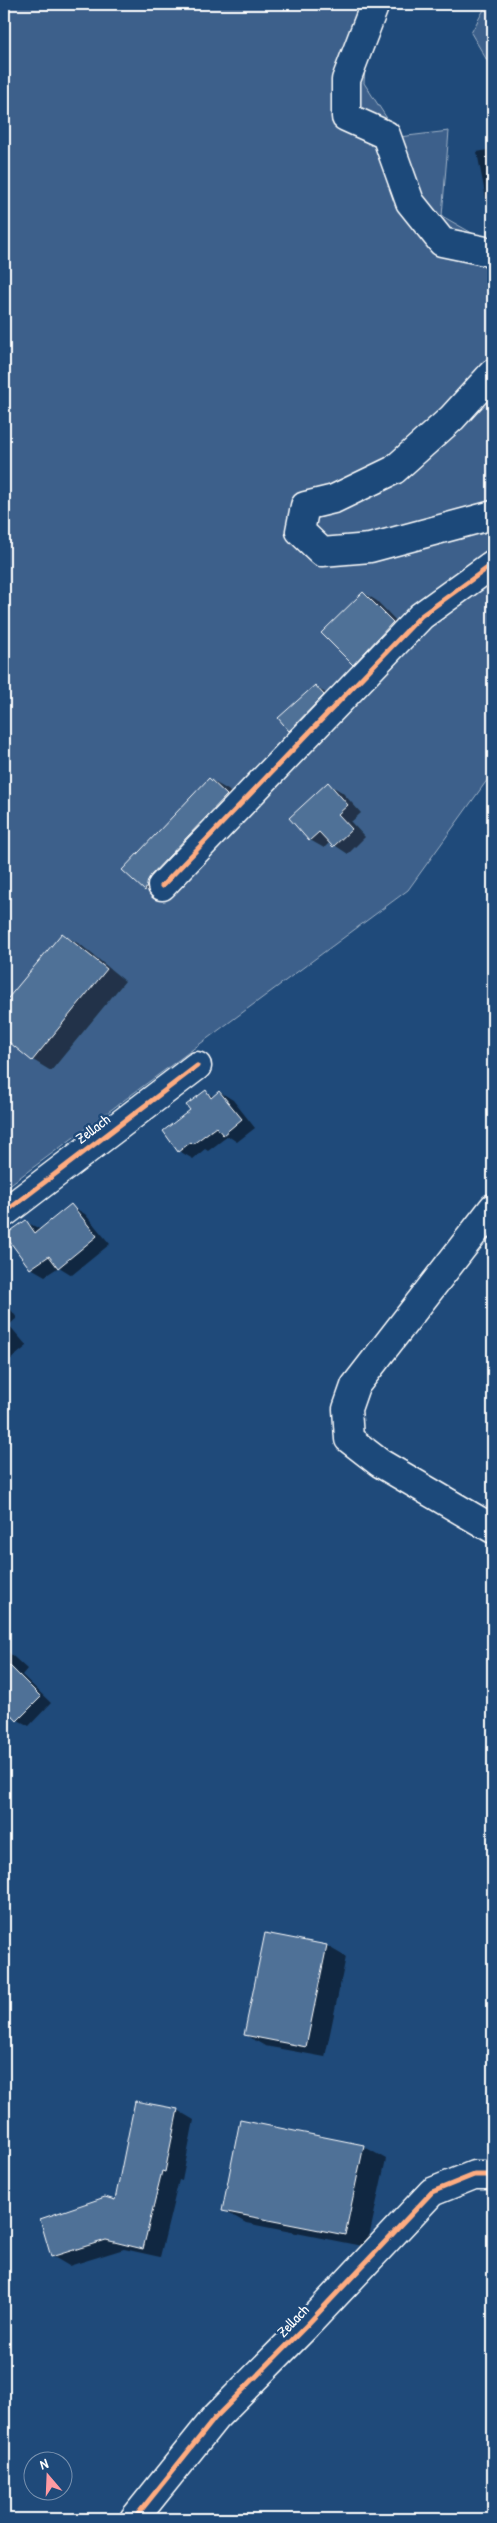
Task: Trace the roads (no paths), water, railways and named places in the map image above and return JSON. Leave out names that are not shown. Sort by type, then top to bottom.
[{"type":"street","points":[[375,4],[346,80],[346,117],[386,135],[410,202],[442,242],[490,252],[493,255]]},
{"type":"street","points":[[493,373],[452,418],[394,470],[334,499],[305,506],[300,531],[322,552],[370,548],[493,515]]},
{"type":"street","points":[[162,886],[421,616],[493,564]]},
{"type":"street","name":"Zellach","points":[[4,1213],[197,1066]]},
{"type":"street","points":[[493,1208],[355,1386],[347,1409],[349,1439],[380,1463],[493,1529]]},
{"type":"street","name":"Zellach","points":[[134,2519],[215,2418],[306,2326],[432,2192],[474,2175],[493,2175]]}]
